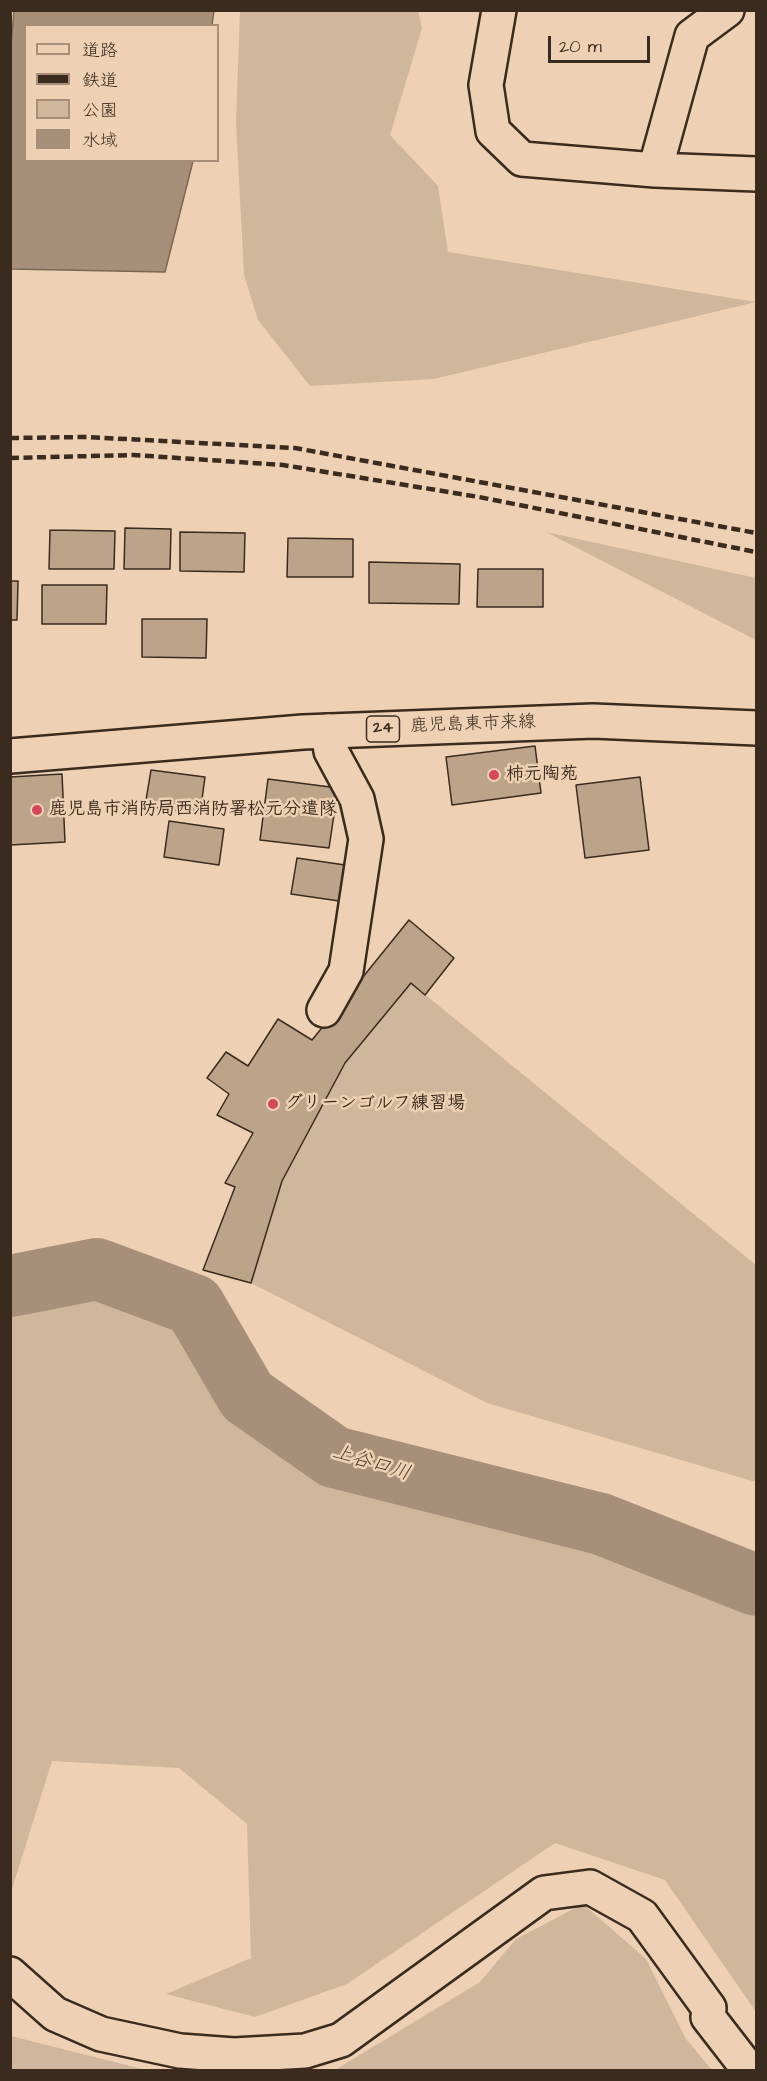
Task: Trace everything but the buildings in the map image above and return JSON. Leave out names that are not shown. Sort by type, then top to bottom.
[{"type":"street","points":[[499,10],[486,85],[493,131],[522,159],[655,170],[756,174]]},
{"type":"street","points":[[655,170],[692,36],[727,10]]},
{"type":"street","name":"鹿児島東市来線","points":[[10,756],[328,731],[593,721],[756,728]]},
{"type":"street","points":[[324,1010],[346,971],[366,839],[357,799],[331,751],[328,731]]},
{"type":"street","points":[[10,1974],[55,2014],[101,2034],[180,2051],[234,2055],[305,2050],[341,2040],[544,1893],[590,1887],[642,1916],[709,2008],[708,2017],[749,2070]]},
{"type":"green space","points":[[240,11],[418,11],[422,28],[390,135],[438,186],[448,252],[756,302],[434,379],[310,386],[258,320],[244,275],[236,123]]},
{"type":"green space","points":[[546,532],[756,578],[756,640]]},
{"type":"green space","points":[[411,983],[756,1265],[756,1482],[487,1403],[251,1283],[282,1181],[345,1063]]},
{"type":"green space","points":[[92,1285],[172,1316],[234,1410],[330,1481],[604,1548],[756,1605],[756,2012],[665,1880],[555,1843],[347,1984],[255,2017],[166,1994],[251,1958],[247,1824],[179,1768],[52,1761],[11,1889],[11,1301]]},
{"type":"green space","points":[[583,1904],[646,1959],[686,2039],[712,2070],[335,2070],[480,1982],[516,1939]]},
{"type":"green space","points":[[11,2036],[146,2070],[11,2070]]},
{"type":"water","points":[[14,11],[214,11],[212,24],[24,24],[24,162],[193,162],[165,272],[11,269],[10,57]]},
{"type":"waterway","name":"上谷口川","points":[[10,1286],[97,1269],[194,1305],[247,1396],[334,1457],[601,1524],[756,1585]]},
{"type":"railway","points":[[10,438],[87,437],[295,448],[756,533]]},
{"type":"railway","points":[[10,458],[134,455],[283,465],[479,497],[756,552]]},
{"type":"place","name":"柿元陶苑","points":[[494,775]]},
{"type":"place","name":"鹿児島市消防局西消防署松元分遣隊","points":[[37,810]]},
{"type":"place","name":"グリーンゴルフ練習場","points":[[273,1104]]}]
